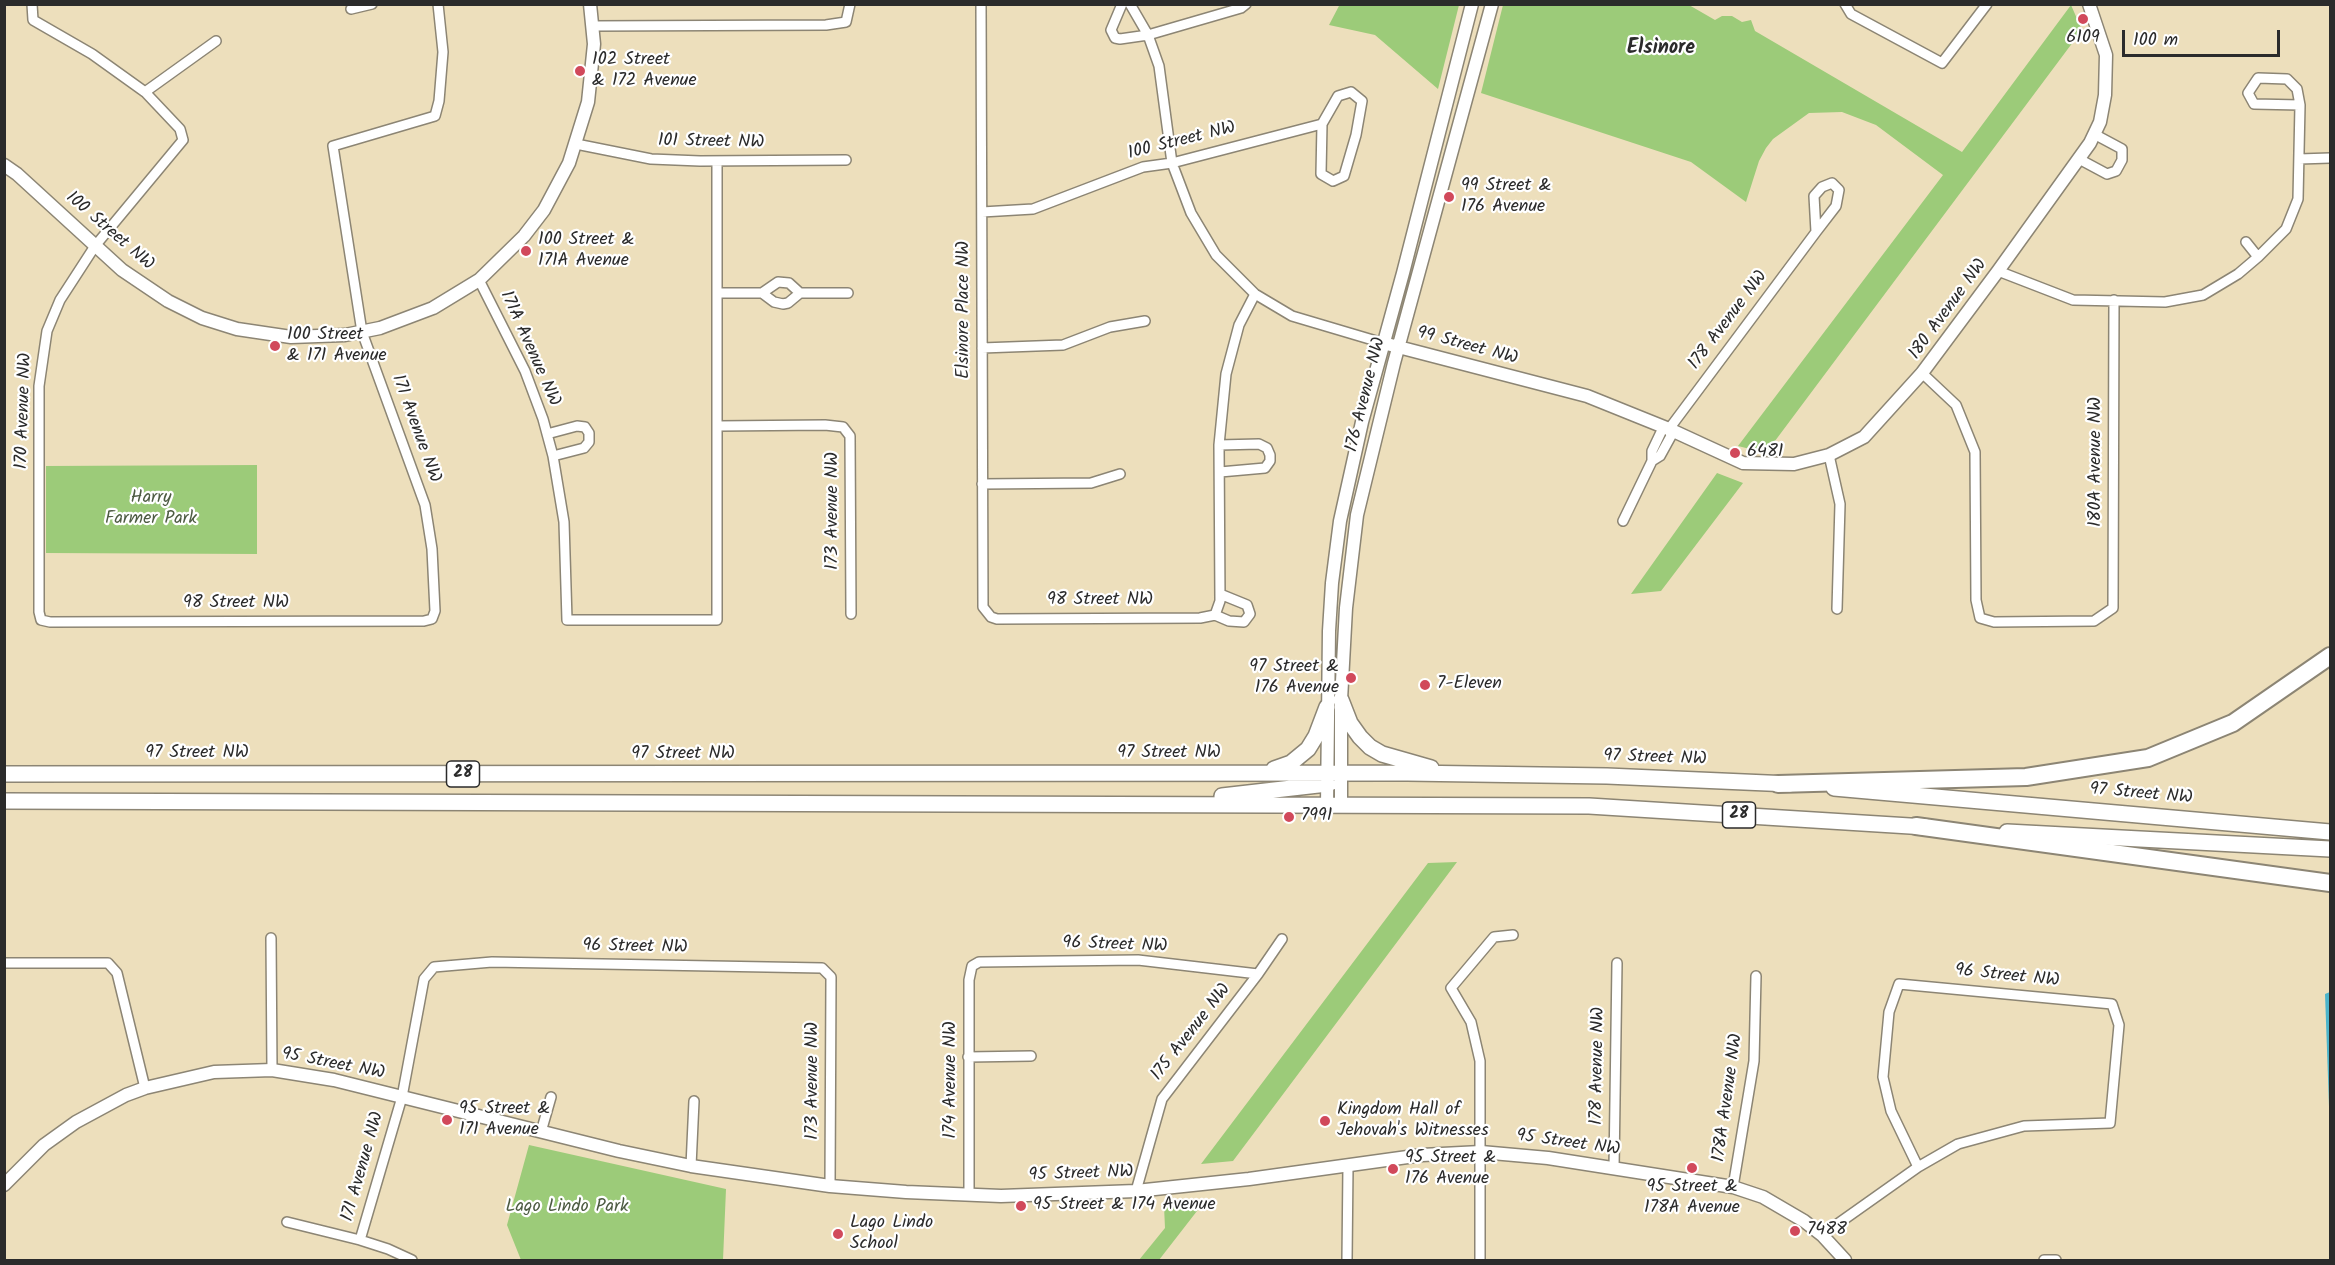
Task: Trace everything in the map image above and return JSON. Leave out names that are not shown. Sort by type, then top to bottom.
[{"type":"highway","points":[[1778,783],[2026,777],[2148,758],[2233,723],[2331,656]]},
{"type":"highway","points":[[1916,826],[2331,883]]},
{"type":"main road","points":[[1266,773],[1291,763],[1308,749],[1334,704],[1370,747],[1382,754],[1454,774]]},
{"type":"main road","name":"97 Street NW","points":[[4,774],[1266,773],[1332,777],[1454,774],[1607,776],[1778,783],[2331,831]]},
{"type":"main road","points":[[1147,804],[1332,777]]},
{"type":"main road","name":"28","points":[[4,801],[1589,806],[2331,849]]},
{"type":"street","points":[[32,4],[33,21],[92,54],[145,92],[216,40]]},
{"type":"street","points":[[351,9],[372,4]]},
{"type":"street","name":"171 Avenue NW","points":[[432,619],[435,611],[432,549],[424,505],[362,332],[333,146],[435,116],[440,101],[443,60],[443,36],[438,4]]},
{"type":"street","name":"100 Street NW","points":[[4,165],[18,174],[122,270],[185,310],[219,324],[255,333],[291,337],[327,337],[362,332],[416,316],[449,300],[479,280],[524,236],[553,195],[583,123],[591,81],[593,26],[590,4]]},
{"type":"street","points":[[593,26],[826,25],[846,22],[850,4]]},
{"type":"street","name":"Elsinore Place NW","points":[[981,4],[982,596],[983,607],[987,613]]},
{"type":"street","points":[[1122,4],[1111,30],[1115,38],[1126,39],[1148,35],[1241,8],[1246,4]]},
{"type":"street","points":[[1130,4],[1148,35],[1159,66],[1172,164]]},
{"type":"street","name":"176 Avenue NW","points":[[1334,805],[1332,777],[1334,704],[1330,610],[1340,520],[1357,444],[1472,4]]},
{"type":"street","name":"176 Avenue NW","points":[[1334,704],[1353,540],[1362,489],[1398,347],[1492,4]]},
{"type":"street","points":[[1845,4],[1851,14],[1942,63],[1987,4]]},
{"type":"street","name":"180 Avenue NW","points":[[1994,622],[1980,618],[1976,600],[1975,452],[1956,405],[1922,373],[2079,159],[2100,122],[2105,95],[2106,55],[2089,4]]},
{"type":"street","points":[[1998,272],[2073,300],[2165,302],[2203,295],[2238,274],[2286,229],[2298,199],[2300,105],[2297,89],[2287,79],[2258,78],[2248,93],[2254,104],[2300,105]]},
{"type":"street","name":"170 Avenue NW","points":[[41,620],[39,612],[39,386],[46,331],[60,300],[95,246],[183,140],[180,129],[145,92]]},
{"type":"street","points":[[1351,92],[1362,101],[1356,135],[1344,176],[1333,181],[1321,174],[1322,124],[1338,96],[1351,92]]},
{"type":"street","name":"100 Street NW","points":[[981,212],[1033,209],[1143,167],[1172,164],[1322,124]]},
{"type":"street","points":[[2079,159],[2107,174],[2116,171],[2122,160],[2122,149],[2094,134]]},
{"type":"street","name":"101 Street NW","points":[[576,144],[651,159],[846,160]]},
{"type":"street","points":[[2299,159],[2331,158]]},
{"type":"street","points":[[717,161],[718,426]]},
{"type":"street","name":"99 Street NW","points":[[1172,164],[1191,213],[1216,255],[1255,294],[1292,316],[1383,343],[1587,396],[1669,429],[1743,463],[1794,465],[1829,455],[1864,437],[1922,373]]},
{"type":"street","name":"178 Avenue NW","points":[[1669,429],[1836,206],[1839,190],[1832,183],[1822,187],[1814,196],[1816,232]]},
{"type":"street","points":[[2246,242],[2258,257]]},
{"type":"street","name":"171A Avenue NW","points":[[479,280],[525,371],[553,456],[564,522],[567,620],[717,620],[718,426]]},
{"type":"street","points":[[762,293],[774,283],[783,282],[789,283],[801,293]]},
{"type":"street","points":[[718,293],[762,293],[774,302],[783,304],[801,293],[848,293]]},
{"type":"street","points":[[1220,594],[1247,605],[1250,614],[1244,622],[1229,621],[1215,615],[1220,594],[1219,445],[1226,374],[1239,325],[1255,294]]},
{"type":"street","name":"180A Avenue NW","points":[[1994,622],[2094,621],[2113,608],[2114,300]]},
{"type":"street","points":[[982,348],[1063,345],[1110,327],[1145,321]]},
{"type":"street","name":"173 Avenue NW","points":[[718,426],[825,425],[843,427],[850,436],[851,614]]},
{"type":"street","name":"171A Avenue NW","points":[[547,434],[577,426],[585,428],[590,434],[590,442],[584,448],[553,456]]},
{"type":"street","points":[[1623,521],[1652,461],[1660,456],[1671,436],[1669,429]]},
{"type":"street","points":[[1219,445],[1259,444],[1267,448],[1270,455],[1270,461],[1265,468],[1220,472]]},
{"type":"street","points":[[1829,455],[1840,504],[1837,609]]},
{"type":"street","points":[[982,484],[1091,483],[1120,474]]},
{"type":"street","name":"98 Street NW","points":[[987,613],[998,619],[1200,618],[1215,615]]},
{"type":"street","name":"98 Street NW","points":[[41,620],[50,622],[424,621],[432,619]]},
{"type":"street","points":[[1480,1260],[1480,1061],[1471,1022],[1450,988],[1494,937],[1513,935]]},
{"type":"street","points":[[271,938],[272,1070]]},
{"type":"street","name":"175 Avenue NW","points":[[1136,1191],[1162,1099],[1282,939]]},
{"type":"street","name":"96 Street NW","points":[[972,966],[979,962],[1138,960],[1258,974]]},
{"type":"street","name":"96 Street NW","points":[[434,967],[492,962],[822,968],[831,977]]},
{"type":"street","points":[[4,963],[108,963],[117,973],[145,1088]]},
{"type":"street","name":"178 Avenue NW","points":[[1614,1168],[1617,963]]},
{"type":"street","name":"174 Avenue NW","points":[[969,1195],[969,973],[972,966]]},
{"type":"street","name":"171 Avenue NW","points":[[360,1240],[402,1097],[424,978],[434,967]]},
{"type":"street","name":"178A Avenue NW","points":[[1733,1187],[1754,1061],[1756,976]]},
{"type":"street","name":"173 Avenue NW","points":[[830,1186],[831,977]]},
{"type":"street","name":"96 Street NW","points":[[1899,984],[2112,1004],[2119,1024],[2110,1122],[2024,1126],[1958,1144],[1918,1167],[1891,1111],[1883,1077],[1889,1012],[1899,984]]},
{"type":"street","points":[[968,1057],[1031,1056]]},
{"type":"street","name":"95 Street NW","points":[[4,1185],[44,1145],[76,1122],[145,1088],[214,1072],[272,1070],[334,1080],[541,1132],[691,1166],[830,1186],[1001,1196],[1136,1191],[1422,1155],[1481,1152],[1514,1154],[1733,1187],[1763,1197],[1785,1208],[1822,1235],[1845,1260]]},
{"type":"street","points":[[541,1132],[551,1097]]},
{"type":"street","points":[[691,1166],[694,1101]]},
{"type":"street","points":[[1347,1260],[1348,1166]]},
{"type":"street","points":[[1822,1235],[1918,1167]]},
{"type":"street","points":[[287,1222],[360,1240],[412,1260]]},
{"type":"street","points":[[2044,1260],[2056,1260]]},
{"type":"green space","points":[[1340,4],[1459,5],[1438,89],[1375,35],[1329,25]]},
{"type":"green space","points":[[1503,5],[1689,5],[1715,20],[1722,16],[1732,16],[1742,22],[1751,20],[1755,31],[1962,152],[2071,5],[2082,30],[1766,453],[1738,446],[1943,175],[1876,125],[1842,112],[1809,113],[1773,139],[1766,148],[1759,161],[1746,202],[1691,162],[1481,93]]},
{"type":"green space","name":"Harry Farmer Park","points":[[257,465],[257,554],[46,553],[46,466]]},
{"type":"green space","points":[[1717,473],[1743,483],[1661,591],[1631,594]]},
{"type":"green space","points":[[1457,862],[1233,1161],[1201,1164],[1428,863]]},
{"type":"green space","name":"Lago Lindo Park","points":[[529,1145],[726,1189],[723,1260],[521,1260],[507,1225]]},
{"type":"green space","points":[[1204,1202],[1159,1260],[1139,1260],[1165,1228],[1164,1206]]},
{"type":"water","points":[[2330,992],[2330,1108],[2325,994]]},
{"type":"place","name":"6109","points":[[2083,19]]},
{"type":"place","name":"102 Street & 172 Avenue","points":[[580,71]]},
{"type":"place","name":"99 Street & 176 Avenue","points":[[1449,197]]},
{"type":"place","name":"100 Street & 171A Avenue","points":[[526,251]]},
{"type":"place","name":"100 Street & 171 Avenue","points":[[275,346]]},
{"type":"place","name":"6481","points":[[1735,453]]},
{"type":"place","name":"97 Street & 176 Avenue","points":[[1351,678]]},
{"type":"place","name":"7-Eleven","points":[[1425,685]]},
{"type":"place","name":"7991","points":[[1289,817]]},
{"type":"place","name":"95 Street & 171 Avenue","points":[[447,1120]]},
{"type":"place","name":"Kingdom Hall of Jehovah's Witnesses","points":[[1325,1121]]},
{"type":"place","name":"95 Street & 178A Avenue","points":[[1692,1168]]},
{"type":"place","name":"95 Street & 176 Avenue","points":[[1393,1169]]},
{"type":"place","name":"95 Street & 174 Avenue","points":[[1021,1206]]},
{"type":"place","name":"7488","points":[[1795,1231]]},
{"type":"place","name":"Lago Lindo School","points":[[838,1234]]},
{"type":"district","name":"Elsinore","points":[[1661,50]]}]
